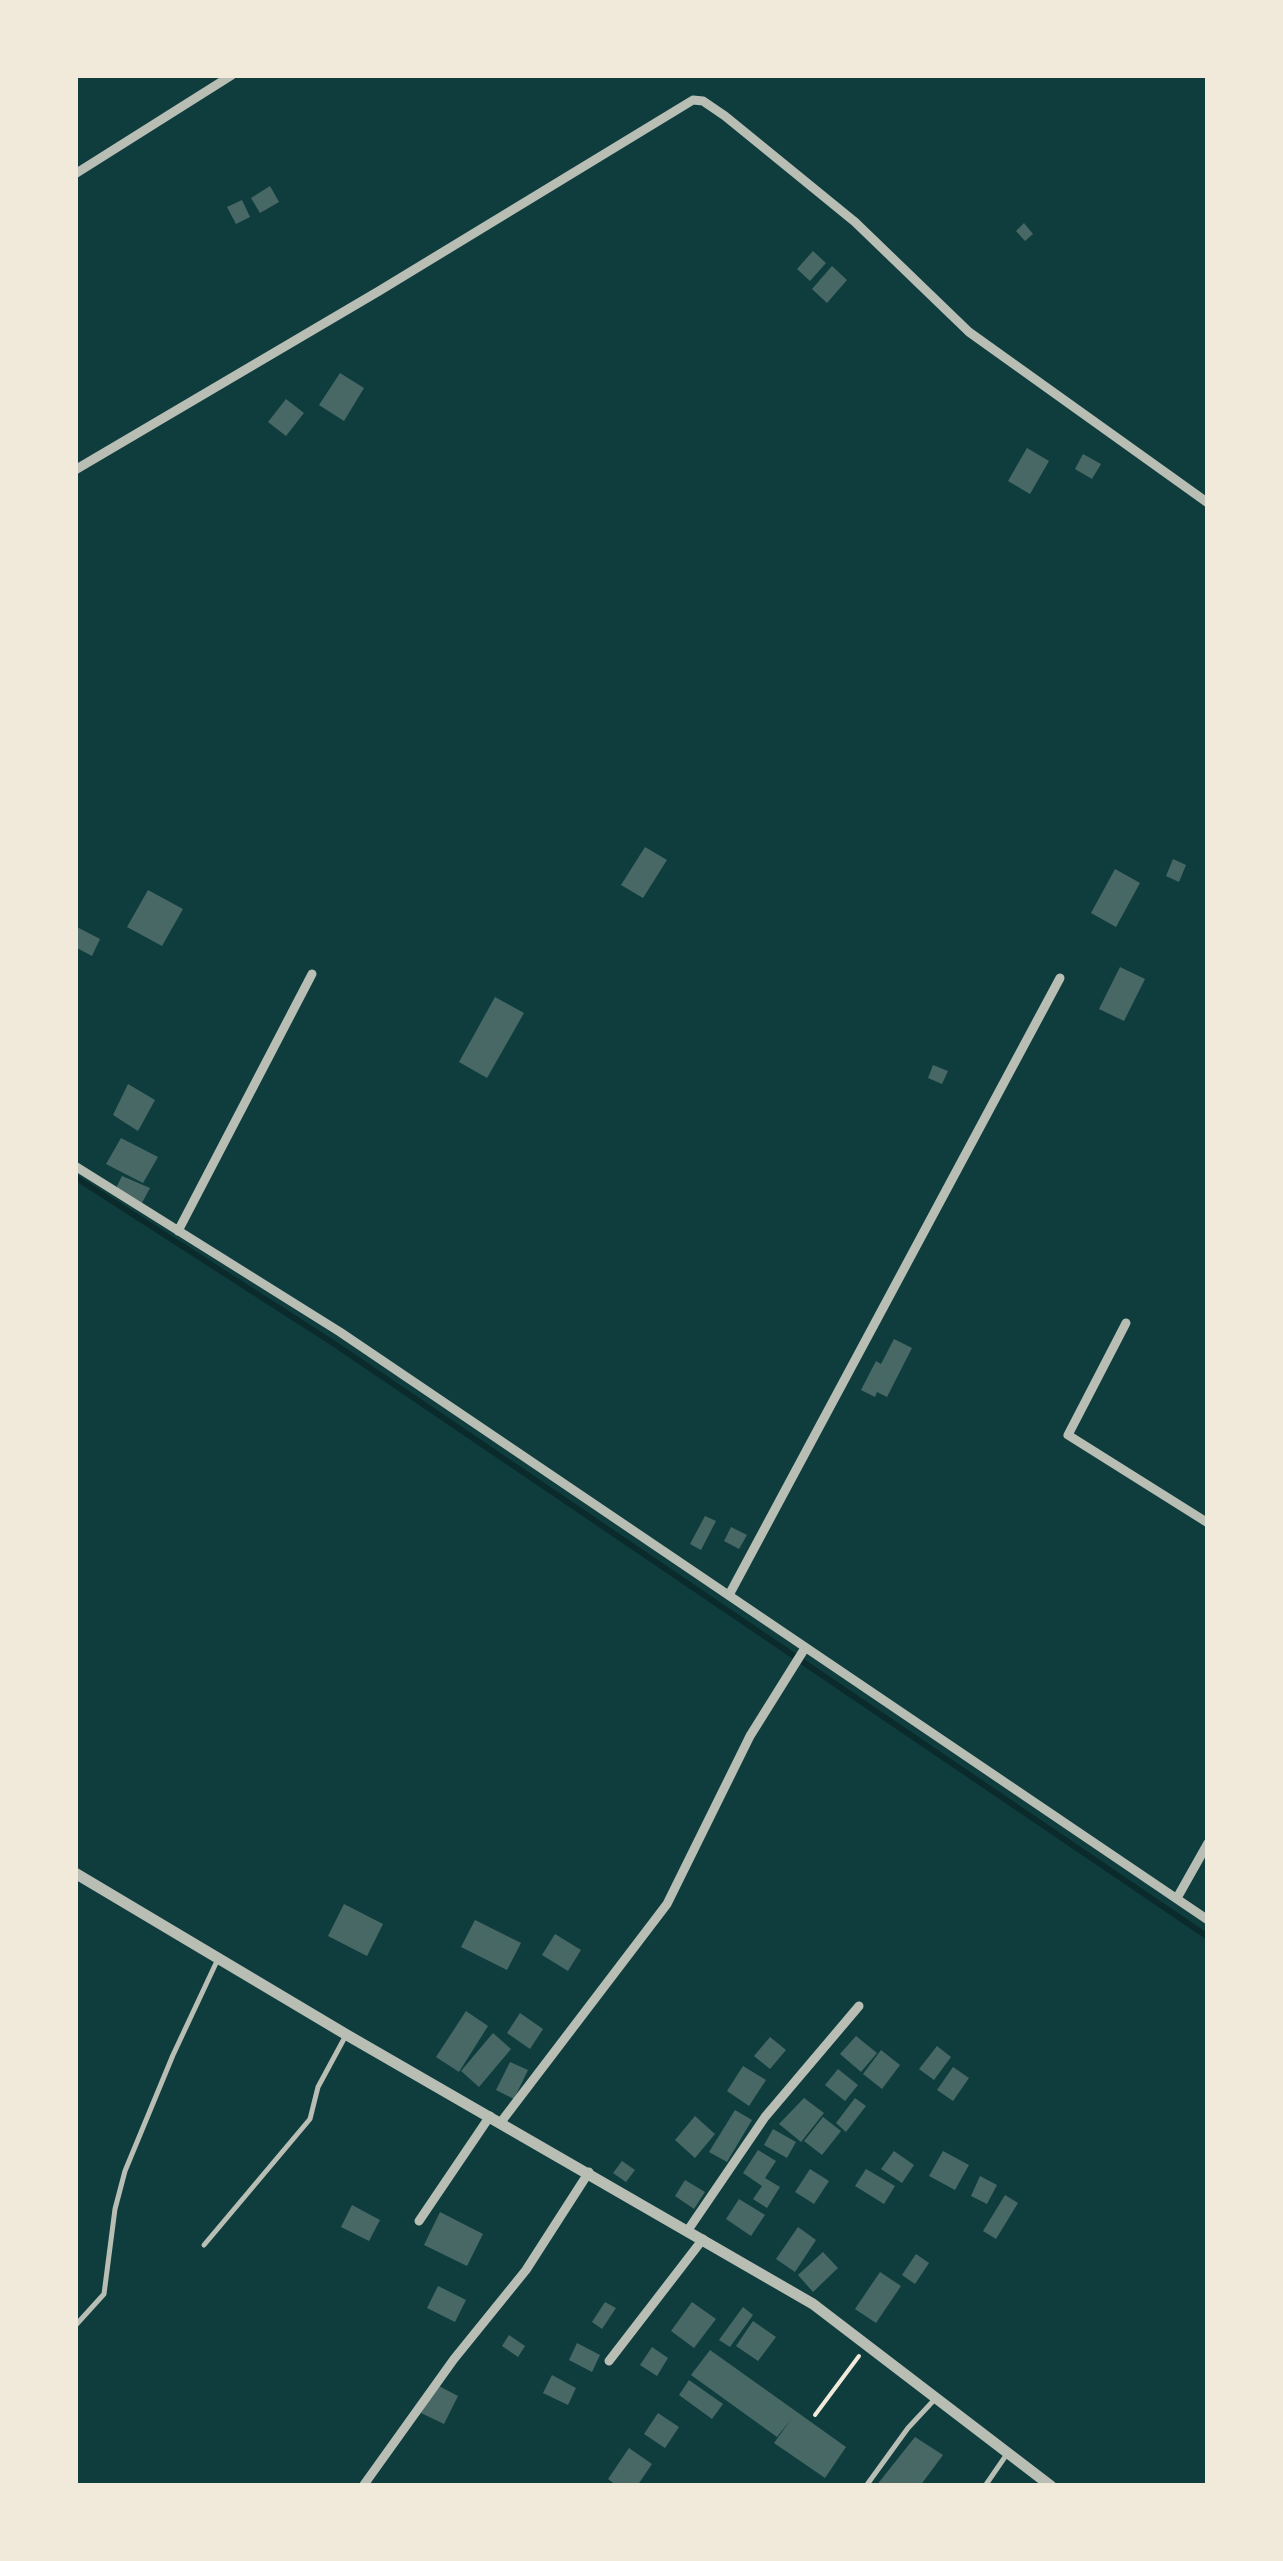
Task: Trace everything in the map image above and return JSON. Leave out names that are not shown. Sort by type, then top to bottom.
[{"type":"street","points":[[75,174],[232,75]]},
{"type":"street","points":[[75,470],[693,100],[703,101],[724,116],[855,222],[969,332],[1208,503]]},
{"type":"street","points":[[178,1231],[312,974]]},
{"type":"street","points":[[729,1595],[1060,978]]},
{"type":"street","points":[[75,1166],[340,1332],[1208,1920]]},
{"type":"street","points":[[1126,1323],[1068,1435],[1208,1523]]},
{"type":"street","points":[[420,2222],[495,2119],[667,1904],[750,1736],[804,1648]]},
{"type":"street","points":[[1176,1898],[1208,1844]]},
{"type":"street","points":[[75,1873],[813,2304],[1052,2486]]},
{"type":"street","points":[[688,2230],[773,2107],[859,2006]]},
{"type":"street","points":[[363,2486],[454,2358],[526,2270],[589,2172]]},
{"type":"street","points":[[609,2361],[703,2240]]},
{"type":"lane","points":[[75,2326],[104,2294],[115,2209],[126,2171],[172,2055],[218,1958]]},
{"type":"lane","points":[[204,2245],[310,2119],[318,2087],[347,2035]]},
{"type":"lane","points":[[866,2486],[937,2397]]},
{"type":"lane","points":[[985,2486],[1008,2452]]},
{"type":"path","points":[[815,2414],[868,2344]]},
{"type":"building","points":[[270,186],[279,202],[260,213],[251,198]]},
{"type":"building","points":[[242,200],[250,217],[236,224],[227,207]]},
{"type":"building","points":[[1024,223],[1033,234],[1025,241],[1016,231]]},
{"type":"building","points":[[813,251],[826,263],[810,281],[797,269]]},
{"type":"building","points":[[832,266],[847,280],[827,303],[812,289]]},
{"type":"building","points":[[340,373],[364,388],[344,421],[319,405]]},
{"type":"building","points":[[286,399],[304,413],[286,436],[268,422]]},
{"type":"building","points":[[1027,448],[1049,461],[1030,494],[1008,481]]},
{"type":"building","points":[[1083,454],[1101,464],[1092,479],[1075,469]]},
{"type":"building","points":[[645,847],[667,860],[643,898],[621,885]]},
{"type":"building","points":[[1173,859],[1186,865],[1179,882],[1166,876]]},
{"type":"building","points":[[1115,869],[1140,883],[1116,927],[1091,913]]},
{"type":"building","points":[[148,890],[183,909],[162,946],[127,927]]},
{"type":"building","points":[[75,926],[100,939],[92,956],[75,947]]},
{"type":"building","points":[[1120,967],[1145,979],[1124,1021],[1099,1009]]},
{"type":"building","points":[[495,997],[524,1013],[487,1078],[459,1062]]},
{"type":"building","points":[[933,1065],[948,1071],[942,1084],[928,1078]]},
{"type":"building","points":[[128,1084],[155,1100],[138,1131],[113,1115]]},
{"type":"building","points":[[121,1138],[158,1157],[143,1183],[106,1164]]},
{"type":"building","points":[[122,1176],[150,1188],[142,1203],[116,1188]]},
{"type":"building","points":[[894,1339],[912,1348],[887,1397],[877,1392],[875,1397],[861,1390],[876,1361],[881,1364]]},
{"type":"building","points":[[705,1516],[716,1521],[701,1550],[690,1544]]},
{"type":"building","points":[[731,1527],[747,1535],[739,1549],[724,1541]]},
{"type":"building","points":[[344,1904],[383,1924],[367,1956],[328,1936]]},
{"type":"building","points":[[475,1920],[521,1943],[507,1970],[461,1947]]},
{"type":"building","points":[[555,1934],[581,1950],[568,1971],[542,1955]]},
{"type":"building","points":[[466,2011],[488,2026],[459,2072],[436,2057]]},
{"type":"building","points":[[520,2013],[543,2029],[530,2049],[507,2033]]},
{"type":"building","points":[[493,2033],[511,2049],[479,2087],[461,2071]]},
{"type":"building","points":[[856,2036],[877,2053],[861,2072],[840,2054]]},
{"type":"building","points":[[770,2037],[786,2050],[770,2069],[754,2056]]},
{"type":"building","points":[[937,2046],[951,2057],[934,2080],[919,2069]]},
{"type":"building","points":[[881,2050],[900,2065],[882,2089],[863,2074]]},
{"type":"building","points":[[510,2062],[528,2070],[514,2099],[496,2090]]},
{"type":"building","points":[[743,2066],[766,2080],[749,2106],[727,2091]]},
{"type":"building","points":[[953,2067],[969,2078],[953,2101],[937,2090]]},
{"type":"building","points":[[838,2069],[858,2085],[845,2101],[825,2085]]},
{"type":"building","points":[[804,2098],[824,2113],[801,2142],[779,2124]]},
{"type":"building","points":[[855,2098],[866,2106],[846,2132],[836,2123]]},
{"type":"building","points":[[735,2110],[752,2120],[727,2162],[709,2152]]},
{"type":"building","points":[[695,2116],[715,2134],[695,2158],[675,2140]]},
{"type":"building","points":[[823,2117],[841,2131],[822,2155],[804,2141]]},
{"type":"building","points":[[773,2129],[796,2142],[787,2158],[764,2145]]},
{"type":"building","points":[[758,2150],[776,2161],[765,2178],[780,2187],[767,2208],[753,2199],[762,2186],[743,2173]]},
{"type":"building","points":[[894,2151],[914,2165],[902,2183],[881,2169]]},
{"type":"building","points":[[943,2151],[969,2165],[955,2190],[929,2176]]},
{"type":"building","points":[[622,2161],[635,2170],[626,2182],[613,2173]]},
{"type":"building","points":[[810,2169],[829,2181],[814,2204],[795,2192]]},
{"type":"building","points":[[866,2169],[895,2186],[884,2204],[855,2186]]},
{"type":"building","points":[[980,2176],[997,2185],[987,2204],[971,2196]]},
{"type":"building","points":[[685,2180],[705,2192],[694,2209],[675,2196]]},
{"type":"building","points":[[1005,2195],[1018,2203],[996,2239],[983,2231]]},
{"type":"building","points":[[739,2199],[765,2215],[751,2236],[726,2219]]},
{"type":"building","points":[[352,2205],[380,2220],[369,2241],[341,2227]]},
{"type":"building","points":[[440,2212],[483,2234],[467,2266],[424,2245]]},
{"type":"building","points":[[798,2227],[816,2240],[795,2272],[776,2259]]},
{"type":"building","points":[[823,2252],[838,2268],[813,2292],[798,2275]]},
{"type":"building","points":[[916,2254],[929,2263],[915,2284],[902,2275]]},
{"type":"building","points":[[880,2272],[901,2286],[876,2323],[855,2309]]},
{"type":"building","points":[[438,2286],[466,2300],[455,2322],[427,2308]]},
{"type":"building","points":[[605,2302],[616,2308],[602,2329],[592,2322]]},
{"type":"building","points":[[692,2302],[716,2319],[694,2348],[671,2331]]},
{"type":"building","points":[[743,2307],[753,2315],[730,2347],[719,2340]]},
{"type":"building","points":[[753,2321],[776,2337],[758,2361],[736,2346]]},
{"type":"building","points":[[509,2335],[525,2346],[518,2357],[502,2346]]},
{"type":"building","points":[[577,2343],[600,2355],[592,2372],[569,2360]]},
{"type":"building","points":[[652,2347],[668,2358],[657,2376],[640,2365]]},
{"type":"building","points":[[710,2350],[846,2447],[825,2478],[774,2443],[792,2418],[777,2437],[691,2375]]},
{"type":"building","points":[[552,2375],[576,2388],[568,2405],[543,2393]]},
{"type":"building","points":[[689,2380],[723,2404],[712,2419],[679,2395]]},
{"type":"building","points":[[437,2385],[458,2396],[444,2424],[421,2413]]},
{"type":"building","points":[[658,2413],[679,2427],[665,2448],[644,2434]]},
{"type":"building","points":[[915,2437],[943,2455],[920,2486],[876,2486]]},
{"type":"building","points":[[629,2448],[652,2464],[637,2486],[617,2486],[608,2479]]},
{"type":"waterway","points":[[75,1177],[336,1345],[1208,1937]]}]
